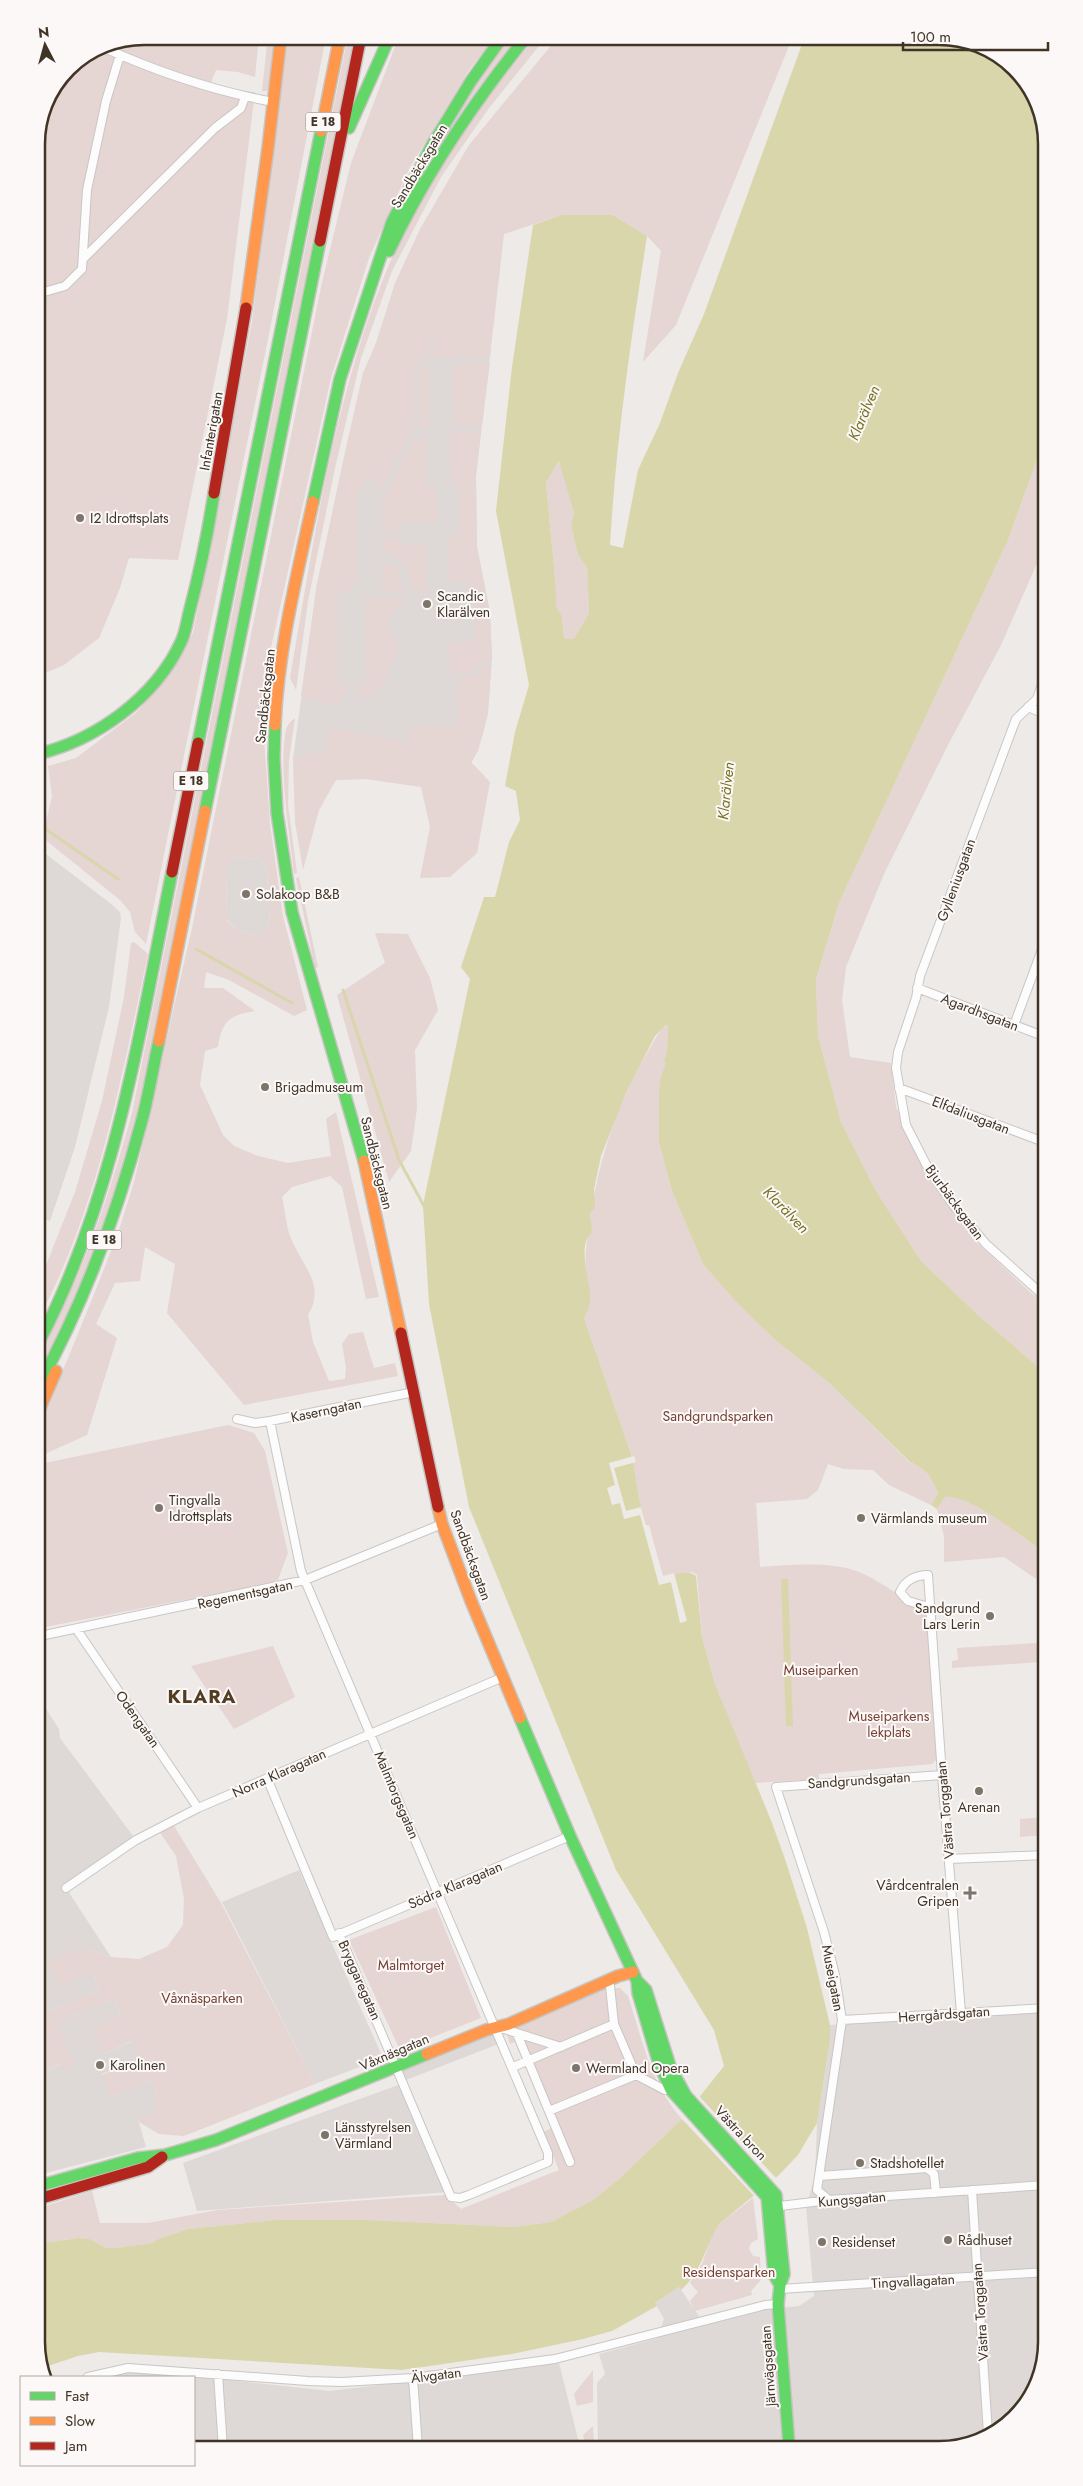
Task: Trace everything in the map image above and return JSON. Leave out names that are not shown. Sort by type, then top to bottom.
[{"type":"main road","name":"Infanterigatan","points":[[45,751],[92,734],[119,716],[157,681],[181,642],[198,581],[243,335],[280,45]]},
{"type":"main road","name":"E 18","points":[[45,1331],[76,1263],[102,1193],[123,1116],[338,45]]},
{"type":"main road","name":"E 18","points":[[45,1373],[75,1314],[120,1198],[143,1118],[359,45]]},
{"type":"main road","points":[[337,155],[386,45]]},
{"type":"main road","name":"Sandbäcksgatan","points":[[496,45],[471,80],[432,144],[392,222],[340,379],[293,594],[276,704],[274,758],[277,814],[292,912],[337,1073],[361,1148],[390,1293],[414,1392],[442,1524],[471,1601],[570,1836],[635,1977],[640,2002],[659,2064],[671,2090],[686,2103]]},
{"type":"main road","name":"Sandbäcksgatan","points":[[357,323],[400,226],[440,157],[484,92],[520,45]]},
{"type":"main road","points":[[45,1396],[75,1314]]},
{"type":"main road","name":"Våxnäsgatan","points":[[45,2184],[138,2158],[165,2155],[232,2134],[396,2067],[509,2024],[618,1976],[635,1977]]},
{"type":"main road","name":"Västra bron","points":[[686,2103],[767,2189]]},
{"type":"main road","name":"Våxnäsgatan","points":[[45,2197],[148,2167],[165,2155]]},
{"type":"main road","name":"Järnvägsgatan","points":[[767,2189],[773,2207],[774,2275],[780,2287],[778,2304],[789,2441]]},
{"type":"street","points":[[111,51],[167,75],[245,97],[274,102]]},
{"type":"street","points":[[45,292],[70,282],[82,269],[87,190],[106,102],[120,55]]},
{"type":"street","points":[[83,259],[215,128],[241,108],[245,97]]},
{"type":"street","name":"Gylleniusgatan","points":[[899,1088],[896,1068],[898,1052],[916,998],[917,988],[1016,719],[1038,696]]},
{"type":"street","points":[[1028,707],[1038,711]]},
{"type":"street","points":[[1014,1025],[1038,960]]},
{"type":"street","name":"Agardhsgatan","points":[[917,988],[1038,1034]]},
{"type":"street","name":"Elfdaliusgatan","points":[[899,1088],[1038,1140]]},
{"type":"street","name":"Bjurbäcksgatan","points":[[899,1088],[906,1125],[930,1170],[949,1199],[986,1244],[1038,1291]]},
{"type":"street","name":"Kaserngatan","points":[[238,1419],[255,1423],[270,1421],[414,1392]]},
{"type":"street","name":"Malmtorgsgatan","points":[[270,1421],[296,1550],[305,1580],[371,1732],[463,1954],[513,2067],[550,2160]]},
{"type":"street","name":"Regementsgatan","points":[[45,1635],[77,1630],[305,1580],[442,1524]]},
{"type":"street","name":"Västra Torggatan","points":[[932,1608],[908,1602],[900,1592],[902,1587],[916,1576],[928,1575],[932,1608],[942,1775],[961,2013]]},
{"type":"street","name":"Odengatan","points":[[77,1630],[198,1808]]},
{"type":"street","name":"Norra Klaragatan","points":[[66,1888],[136,1840],[198,1808],[503,1676]]},
{"type":"street","name":"Sandgrundsgatan","points":[[776,1787],[942,1775]]},
{"type":"street","name":"Bryggaregatan","points":[[267,1778],[333,1936],[339,1933],[349,1954],[450,2197],[460,2198],[550,2160]]},
{"type":"street","name":"Museigatan","points":[[776,1787],[824,1932],[835,1975],[842,2020],[817,2190],[829,2200]]},
{"type":"street","name":"Södra Klaragatan","points":[[339,1933],[570,1836]]},
{"type":"street","points":[[949,1859],[1038,1855]]},
{"type":"street","points":[[610,1986],[614,2024],[636,2075],[665,2090]]},
{"type":"street","name":"Herrgårdsgatan","points":[[842,2020],[1038,2008]]},
{"type":"street","points":[[513,2067],[614,2024]]},
{"type":"street","points":[[496,2028],[561,2047]]},
{"type":"street","points":[[517,2034],[570,2162]]},
{"type":"street","points":[[549,2111],[636,2075]]},
{"type":"street","name":"Kungsgatan","points":[[820,2176],[928,2168],[934,2174],[936,2193]]},
{"type":"street","name":"Kungsgatan","points":[[773,2207],[829,2200],[1038,2186]]},
{"type":"street","name":"Västra Torggatan","points":[[972,2190],[988,2428]]},
{"type":"street","name":"Tingvallagatan","points":[[780,2287],[977,2278],[1038,2273]]},
{"type":"street","name":"Älvgatan","points":[[92,2376],[128,2368],[342,2382],[413,2378],[554,2359],[765,2305],[778,2304]]},
{"type":"street","points":[[218,2374],[222,2441]]},
{"type":"street","points":[[413,2378],[418,2441]]},
{"type":"shaded area","points":[[426,343],[491,349],[476,476],[477,547],[490,613],[492,658],[488,714],[478,751],[471,763],[328,727],[328,750],[293,758],[317,584],[407,360]]},
{"type":"shaded area","points":[[45,853],[110,903],[120,912],[121,918],[109,1007],[75,1147],[50,1221],[45,1220]]},
{"type":"shaded area","points":[[234,857],[262,859],[267,872],[270,926],[257,936],[238,931],[227,920],[226,867]]},
{"type":"shaded area","points":[[45,1707],[59,1729],[60,1738],[136,1840],[66,1888],[111,1957],[82,1948],[100,1990],[45,2012]]},
{"type":"shaded area","points":[[299,1870],[383,2058],[315,2084],[222,1902]]},
{"type":"shaded area","points":[[114,1999],[121,2015],[92,2028],[103,2054],[133,2041],[140,2058],[102,2074],[111,2097],[151,2080],[159,2097],[157,2111],[138,2119],[146,2147],[45,2173],[45,2070],[60,2064],[57,2023]]},
{"type":"shaded area","points":[[1038,2012],[1038,2348],[1033,2374],[1028,2386],[1009,2412],[994,2424],[971,2436],[952,2440],[598,2441],[597,2383],[605,2374],[599,2354],[658,2338],[664,2319],[655,2303],[679,2287],[705,2325],[763,2310],[799,2306],[814,2296],[806,2207],[815,2176],[817,2123],[830,2040],[830,2025]]},
{"type":"shaded area","points":[[494,2028],[501,2043],[406,2080],[400,2064]]},
{"type":"shaded area","points":[[401,2084],[448,2192],[197,2211],[183,2163]]},
{"type":"shaded area","points":[[559,2363],[578,2441],[195,2441],[195,2377],[330,2391]]},
{"type":"shaded area","points":[[128,2372],[190,2376],[108,2376]]},
{"type":"green space","points":[[144,45],[258,45],[255,77],[238,72],[216,70],[211,82],[235,91],[255,92],[227,319],[178,560],[129,558],[120,588],[99,638],[64,665],[45,673],[45,138],[48,119],[55,100],[74,74],[95,58],[112,50]]},
{"type":"green space","points":[[267,45],[274,45],[269,84],[267,91],[262,91]]},
{"type":"green space","points":[[286,45],[324,45],[269,334],[146,944],[135,932],[130,912],[120,900],[48,842],[45,837],[45,826],[52,796],[48,766],[76,758],[137,712],[171,672],[193,633],[252,322]]},
{"type":"green space","points":[[346,45],[352,45],[134,1132],[86,1276],[45,1363],[45,1345],[87,1252],[132,1113]]},
{"type":"green space","points":[[396,45],[489,45],[469,70],[409,169],[369,258],[331,378],[268,661],[264,738],[270,824],[283,916],[307,1010],[294,1016],[229,980],[206,972],[204,988],[223,988],[255,1011],[233,1017],[229,1020],[222,1031],[218,1047],[205,1051],[200,1085],[223,1135],[234,1146],[258,1156],[288,1163],[331,1156],[326,1119],[336,1112],[379,1297],[366,1299],[342,1187],[330,1176],[292,1187],[282,1197],[290,1236],[310,1274],[313,1284],[315,1294],[308,1315],[313,1342],[329,1381],[345,1379],[346,1367],[342,1344],[349,1334],[363,1332],[374,1368],[395,1363],[398,1376],[244,1405],[167,1313],[175,1264],[145,1247],[140,1281],[115,1283],[96,1324],[117,1338],[87,1435],[45,1454],[45,1406],[66,1363],[99,1282],[119,1230],[134,1182],[192,928],[321,287],[351,163]],"holes":[[[234,857],[262,859],[267,872],[270,926],[257,936],[238,931],[227,921],[226,867]]]},
{"type":"green space","points":[[503,45],[513,45],[473,100],[404,213],[437,145],[484,71]]},
{"type":"green space","points":[[530,45],[540,45],[489,108],[441,177],[392,271],[361,358],[335,468],[308,601],[296,690],[290,678],[320,506],[332,449],[362,337],[382,282],[405,229],[432,178],[465,129]]},
{"type":"green space","points":[[552,45],[789,45],[676,325],[643,362],[661,251],[647,236],[613,215],[561,215],[504,234],[490,356],[437,358],[434,354],[435,344],[430,344],[429,356],[419,362],[414,372],[415,424],[382,488],[376,488],[376,479],[365,478],[365,488],[357,489],[357,581],[346,592],[337,593],[338,686],[348,686],[341,700],[330,704],[323,703],[301,696],[317,584],[363,373],[376,343],[395,283],[420,229],[469,145]]},
{"type":"green space","points":[[490,362],[482,425],[453,426],[452,364]]},
{"type":"green space","points":[[424,365],[429,365],[430,429],[419,427],[418,371]]},
{"type":"green space","points":[[481,431],[476,476],[477,547],[490,613],[492,658],[468,673],[450,674],[448,643],[475,641],[474,591],[467,591],[466,581],[449,581],[448,536],[459,536],[458,485],[450,485],[449,432]]},
{"type":"green space","points":[[427,435],[427,485],[436,485],[437,523],[400,523],[400,531],[383,532],[382,501],[413,440]]},
{"type":"green space","points":[[1038,457],[1038,561],[1001,645],[948,745],[884,874],[846,967],[842,1000],[850,1057],[891,1063],[896,1107],[933,1181],[975,1241],[1038,1298],[1038,1367],[979,1316],[921,1261],[876,1191],[841,1122],[818,1036],[816,979],[839,903],[1008,540]]},
{"type":"green space","points":[[560,460],[574,513],[571,525],[578,555],[587,568],[589,613],[574,639],[564,638],[562,616],[556,606],[546,483]]},
{"type":"green space","points":[[400,536],[400,545],[426,545],[426,584],[429,585],[429,591],[410,590],[404,566],[396,558],[383,551],[383,537]]},
{"type":"green space","points":[[383,563],[393,564],[399,568],[403,591],[377,593],[377,590],[383,589]]},
{"type":"green space","points":[[365,597],[402,597],[402,607],[395,608],[388,621],[399,648],[389,672],[375,692],[360,699],[356,686],[366,686]]},
{"type":"green space","points":[[491,664],[489,702],[485,727],[471,762],[490,782],[477,853],[450,877],[420,878],[430,827],[421,787],[365,779],[336,780],[319,810],[303,870],[295,822],[293,758],[327,750],[328,727],[406,742],[413,726],[458,727],[457,680],[476,675]]},
{"type":"green space","points":[[295,718],[289,760],[288,805],[297,873],[294,874],[283,763],[287,726]]},
{"type":"green space","points":[[299,877],[318,967],[315,968],[296,878]]},
{"type":"green space","points":[[375,933],[408,934],[430,978],[438,1010],[415,1050],[417,1108],[411,1151],[389,1182],[337,995],[385,963]]},
{"type":"green space","points":[[134,942],[148,954],[117,1094],[93,1186],[78,1231],[45,1306],[45,1268],[75,1192],[102,1101],[124,997],[131,943]]},
{"type":"green space","name":"Sandgrundsparken","points":[[666,1025],[668,1026],[667,1051],[664,1061],[666,1064],[659,1093],[659,1143],[672,1191],[703,1264],[737,1303],[774,1339],[828,1382],[909,1462],[928,1474],[938,1493],[931,1505],[889,1485],[873,1470],[844,1469],[828,1464],[818,1490],[807,1499],[756,1503],[760,1567],[785,1565],[835,1566],[859,1572],[910,1600],[929,1605],[937,1759],[932,1764],[819,1774],[819,1779],[755,1783],[715,1684],[702,1637],[697,1575],[692,1572],[662,1579],[639,1498],[633,1460],[584,1318],[589,1302],[586,1251],[589,1225],[605,1151],[622,1103],[633,1080],[657,1037]]},
{"type":"green space","name":"Tingvalla Idrottsplats","points":[[228,1425],[254,1433],[265,1451],[288,1553],[277,1582],[45,1627],[45,1463]]},
{"type":"green space","points":[[952,1496],[977,1506],[1038,1548],[1038,1580],[1004,1557],[944,1562],[944,1536],[937,1509],[945,1497]]},
{"type":"green space","points":[[1038,1643],[1038,1662],[952,1668],[952,1661],[958,1660],[957,1648]]},
{"type":"green space","points":[[273,1646],[295,1697],[234,1729],[191,1666]]},
{"type":"green space","points":[[1038,1818],[1038,1836],[1020,1837],[1020,1819]]},
{"type":"green space","name":"Våxnäsparken","points":[[171,1821],[221,1903],[315,2084],[184,2136],[159,2134],[139,2122],[138,2119],[157,2111],[152,2100],[159,2097],[151,2080],[111,2097],[102,2075],[140,2058],[132,2041],[103,2054],[92,2028],[121,2015],[114,1999],[57,2023],[75,2065],[63,2071],[59,2064],[45,2070],[45,2012],[100,1990],[93,1973],[58,1987],[48,1962],[82,1948],[111,1957],[139,1959],[167,1947],[183,1925],[184,1899],[176,1856],[159,1831]]},
{"type":"green space","name":"Malmtorget","points":[[436,1907],[481,2018],[400,2050],[349,1940]]},
{"type":"green space","points":[[606,1988],[620,1988],[628,1996],[643,2045],[662,2091],[682,2119],[619,2179],[593,2200],[551,2222],[513,2227],[369,2220],[275,2220],[188,2229],[158,2239],[152,2243],[117,2248],[106,2248],[90,2239],[79,2238],[45,2243],[45,2206],[92,2191],[100,2223],[148,2223],[218,2210],[445,2195],[461,2209],[559,2170],[543,2132],[552,2128],[517,2041],[510,2044],[506,2031]]},
{"type":"green space","name":"Residensparken","points":[[753,2198],[758,2239],[751,2243],[749,2249],[753,2256],[760,2257],[761,2280],[751,2291],[752,2295],[695,2311],[690,2301],[698,2292],[690,2283],[702,2264],[712,2234],[719,2224]]},
{"type":"green space","points":[[593,2370],[593,2402],[577,2406],[574,2394]]},
{"type":"green space","points":[[593,2426],[594,2441],[584,2441],[583,2435]]},
{"type":"water","name":"Klarälven","points":[[802,45],[945,45],[964,48],[977,53],[988,58],[1009,74],[1028,100],[1033,112],[1038,138],[1038,457],[1008,540],[839,903],[816,979],[818,1036],[841,1122],[876,1191],[921,1261],[979,1316],[1038,1367],[1038,1548],[996,1518],[968,1502],[945,1497],[937,1509],[931,1505],[938,1493],[928,1474],[910,1462],[828,1382],[774,1339],[737,1303],[703,1264],[672,1191],[659,1143],[659,1093],[661,1076],[666,1064],[664,1061],[667,1051],[668,1026],[666,1025],[655,1036],[626,1093],[601,1156],[594,1189],[595,1207],[590,1214],[592,1232],[587,1238],[585,1246],[585,1264],[590,1299],[584,1318],[633,1460],[639,1498],[662,1578],[683,1573],[696,1576],[702,1637],[715,1684],[772,1823],[807,1928],[830,2025],[830,2040],[817,2123],[798,2155],[779,2175],[719,2224],[699,2267],[688,2283],[681,2290],[679,2287],[655,2303],[657,2306],[612,2331],[512,2354],[402,2370],[99,2352],[78,2356],[48,2366],[45,2348],[45,2243],[79,2238],[90,2239],[106,2248],[117,2248],[152,2243],[158,2239],[188,2229],[275,2220],[369,2220],[513,2227],[551,2222],[593,2200],[619,2179],[682,2119],[724,2066],[714,2030],[616,1870],[469,1507],[429,1304],[423,1205],[470,979],[461,967],[484,897],[495,897],[509,842],[520,820],[516,791],[505,786],[515,732],[529,685],[496,511],[512,367],[533,225],[561,215],[613,215],[647,236],[620,429],[610,545],[623,548],[638,470],[660,423],[678,373],[704,314]],"holes":[[[559,461],[574,513],[571,525],[578,555],[587,568],[589,613],[574,639],[564,638],[562,616],[556,606],[546,483]]]},
{"type":"water","points":[[781,1579],[788,1579],[793,1726],[786,1726]]},
{"type":"pier","points":[[634,1456],[636,1462],[614,1468],[626,1511],[641,1507],[646,1525],[649,1525],[663,1576],[674,1573],[687,1621],[680,1623],[671,1582],[659,1585],[640,1515],[624,1519],[620,1503],[612,1505],[607,1488],[615,1485],[609,1463]]},
{"type":"pier","points":[[698,2095],[778,2180],[756,2198],[680,2117]]},
{"type":"waterway","points":[[45,829],[118,879]]},
{"type":"waterway","points":[[196,949],[292,1003]]},
{"type":"waterway","points":[[343,990],[399,1160],[425,1208]]},
{"type":"traffic: fast","points":[[349,128],[386,45]]},
{"type":"traffic: fast","points":[[313,502],[340,379],[392,222],[432,145],[471,81],[497,45]]},
{"type":"traffic: fast","points":[[389,251],[403,222],[452,139],[520,45]]},
{"type":"traffic: fast","points":[[198,743],[321,131]]},
{"type":"traffic: fast","points":[[205,811],[320,241]]},
{"type":"traffic: fast","points":[[45,752],[81,738],[121,714],[140,698],[170,662],[185,630],[204,551],[214,493]]},
{"type":"traffic: fast","points":[[275,725],[274,758],[277,813],[292,912],[364,1161]]},
{"type":"traffic: fast","points":[[45,1329],[88,1229],[106,1171],[136,1053],[172,872]]},
{"type":"traffic: fast","points":[[45,1373],[72,1320],[111,1221],[133,1154],[147,1100],[159,1041]]},
{"type":"traffic: fast","points":[[520,1718],[570,1836],[637,1981],[646,1990],[671,2069],[686,2096],[776,2195],[784,2274],[780,2285]]},
{"type":"traffic: fast","points":[[637,1981],[638,1993],[659,2064],[671,2090],[767,2197],[774,2275],[780,2285],[778,2304],[789,2441]]},
{"type":"traffic: fast","points":[[45,2184],[138,2158],[165,2155],[216,2140],[427,2054]]},
{"type":"traffic: slow","points":[[246,308],[280,45]]},
{"type":"traffic: slow","points":[[321,131],[338,45]]},
{"type":"traffic: slow","points":[[275,725],[284,641],[313,502]]},
{"type":"traffic: slow","points":[[159,1041],[205,811]]},
{"type":"traffic: slow","points":[[364,1161],[401,1333]]},
{"type":"traffic: slow","points":[[45,1396],[56,1371]]},
{"type":"traffic: slow","points":[[438,1507],[442,1524],[471,1601],[520,1718]]},
{"type":"traffic: slow","points":[[427,2054],[486,2030],[509,2024],[618,1976],[633,1972]]},
{"type":"traffic: jam","points":[[320,241],[359,45]]},
{"type":"traffic: jam","points":[[214,493],[246,308]]},
{"type":"traffic: jam","points":[[172,872],[198,743]]},
{"type":"traffic: jam","points":[[401,1333],[438,1507]]},
{"type":"traffic: jam","points":[[45,2197],[148,2167],[162,2157]]},
{"type":"place","name":"I2 Idrottsplats","points":[[80,518]]},
{"type":"place","name":"Scandic Klarälven","points":[[427,604]]},
{"type":"place","name":"Solakoop B&B","points":[[246,894]]},
{"type":"place","name":"Brigadmuseum","points":[[265,1087]]},
{"type":"place","name":"Tingvalla Idrottsplats","points":[[159,1508]]},
{"type":"place","name":"Värmlands museum","points":[[861,1518]]},
{"type":"place","name":"Sandgrund Lars Lerin","points":[[990,1616]]},
{"type":"place","name":"Arenan","points":[[979,1791]]},
{"type":"place","name":"Vårdcentralen Gripen","points":[[970,1893]]},
{"type":"place","name":"Karolinen","points":[[100,2065]]},
{"type":"place","name":"Wermland Opera","points":[[576,2068]]},
{"type":"place","name":"Länsstyrelsen Värmland","points":[[325,2135]]},
{"type":"place","name":"Stadshotellet","points":[[860,2163]]},
{"type":"place","name":"Rådhuset","points":[[948,2240]]},
{"type":"place","name":"Residenset","points":[[822,2242]]},
{"type":"district","name":"KLARA","points":[[202,1696]]},
{"type":"park label","name":"Museiparken","points":[[821,1670]]},
{"type":"park label","name":"Museiparkens lekplats","points":[[889,1724]]}]
